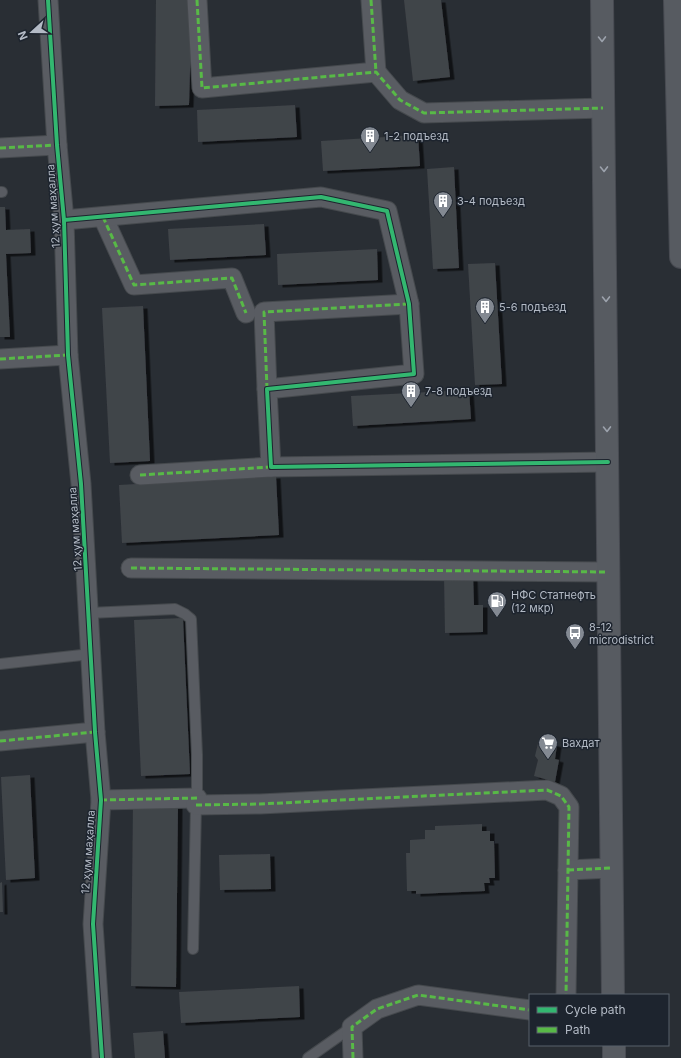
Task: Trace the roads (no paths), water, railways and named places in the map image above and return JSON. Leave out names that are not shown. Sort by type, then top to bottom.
[{"type":"street","name":"12 ҳум маҳалла","points":[[48,0],[57,145],[64,220],[68,355],[81,484],[95,732],[101,800],[93,924],[102,1058]]},
{"type":"street","points":[[197,0],[202,88],[376,72]]},
{"type":"street","points":[[371,0],[376,72],[400,100],[424,113],[604,108]]},
{"type":"street","points":[[602,0],[613,994]]},
{"type":"street","points":[[675,0],[681,257]]},
{"type":"street","points":[[0,148],[57,145]]},
{"type":"street","points":[[64,220],[321,197],[387,212],[409,304],[414,374],[267,389]]},
{"type":"street","points":[[103,217],[134,285],[232,278],[246,312]]},
{"type":"street","points":[[271,467],[264,312],[409,304]]},
{"type":"street","points":[[0,358],[68,355]]},
{"type":"street","points":[[140,475],[271,467],[608,462]]},
{"type":"street","points":[[131,568],[608,572]]},
{"type":"street","points":[[0,741],[95,732]]},
{"type":"street","points":[[101,800],[196,801],[260,804],[547,790],[560,796],[569,807],[566,994]]},
{"type":"street","points":[[568,870],[612,868]]},
{"type":"street","points":[[353,1058],[352,1027],[377,1009],[418,994],[529,1010]]},
{"type":"street","points":[[614,1046],[614,1058]]},
{"type":"lane","points":[[89,613],[175,609],[185,614],[191,620],[197,755],[192,949]]},
{"type":"lane","points":[[0,664],[91,654]]},
{"type":"lane","points":[[308,1058],[352,1027]]},
{"type":"place","name":"1-2 подъезд","points":[[370,153]]},
{"type":"place","name":"3-4 подъезд","points":[[443,218]]},
{"type":"place","name":"5-6 подъезд","points":[[485,324]]},
{"type":"place","name":"7-8 подъезд","points":[[411,408]]},
{"type":"place","name":"НФС Статнефть (12 мкр)","points":[[497,618]]},
{"type":"place","name":"8-12 microdistrict","points":[[575,650]]},
{"type":"place","name":"Вахдат","points":[[548,760]]}]
